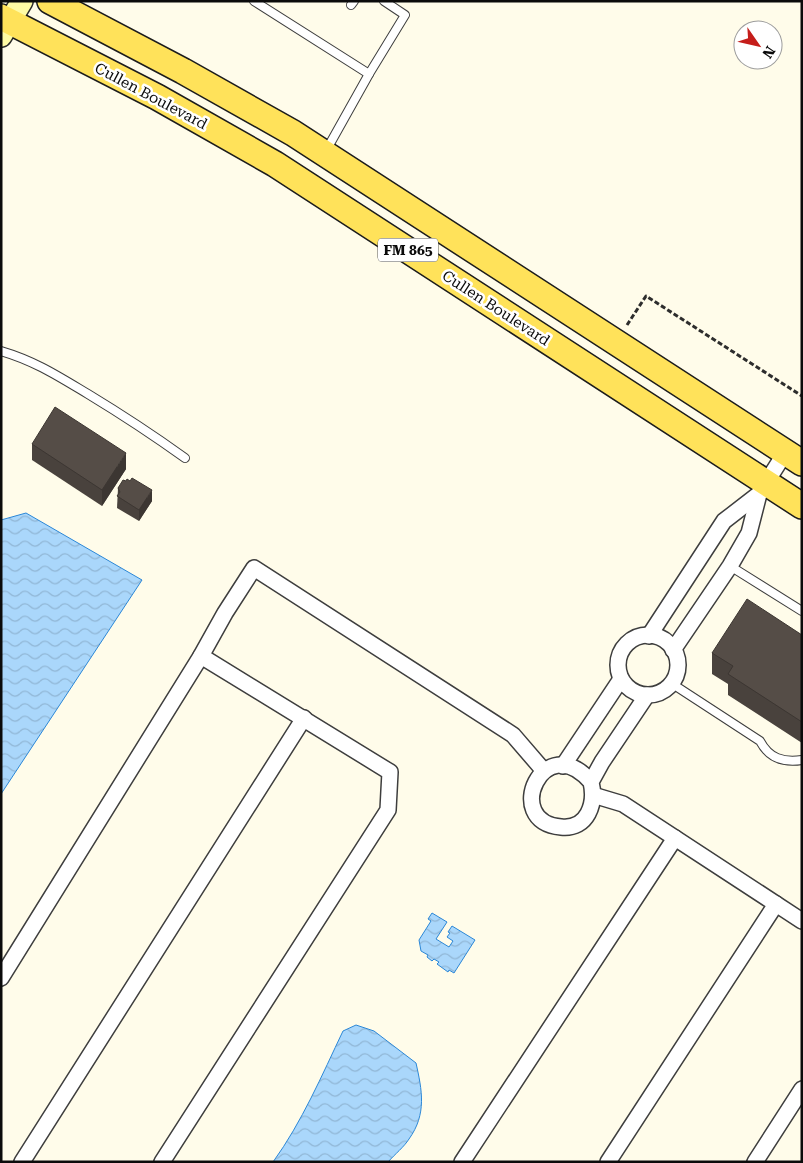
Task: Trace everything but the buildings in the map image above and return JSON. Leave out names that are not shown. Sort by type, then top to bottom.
[{"type":"main road","name":"FM 865","points":[[50,1],[183,71],[293,133],[794,458]]},
{"type":"main road","name":"Cullen Boulevard","points":[[9,19],[275,164],[762,488],[802,506]]},
{"type":"street","points":[[649,636],[724,521],[794,458]]},
{"type":"street","points":[[674,650],[730,566],[749,533],[762,488]]},
{"type":"street","points":[[1,978],[254,568],[513,735],[544,771]]},
{"type":"street","points":[[649,636],[662,639],[674,650],[678,662],[677,672],[665,689],[647,695],[637,693],[628,688],[621,679],[618,671],[618,661],[621,651],[635,638],[649,636]]},
{"type":"street","points":[[162,1162],[388,810],[390,772],[201,656]]},
{"type":"street","points":[[563,766],[621,679]]},
{"type":"street","points":[[647,695],[602,762],[592,789],[593,803],[589,812],[582,820],[573,826],[564,828],[544,822],[536,814],[532,805],[531,795],[539,776],[544,771],[556,766],[576,768],[592,789],[623,804],[802,921]]},
{"type":"street","points":[[22,1162],[304,718]]},
{"type":"street","points":[[462,1162],[675,838]]},
{"type":"street","points":[[608,1162],[776,904]]},
{"type":"street","points":[[754,1162],[802,1089]]},
{"type":"lane","points":[[254,1],[298,29],[327,43],[369,74]]},
{"type":"lane","points":[[324,154],[405,15],[384,1]]},
{"type":"lane","points":[[274,14],[280,7]]},
{"type":"lane","points":[[298,29],[302,20]]},
{"type":"lane","points":[[1,351],[24,358],[49,370],[136,423],[185,458]]},
{"type":"lane","points":[[730,566],[802,611]]},
{"type":"lane","points":[[671,683],[760,741],[769,754],[777,759],[787,761],[802,760]]},
{"type":"path","points":[[616,342],[646,296],[802,396]]},
{"type":"water","points":[[26,513],[142,580],[1,794],[1,520]]},
{"type":"water","points":[[432,913],[447,922],[436,939],[449,947],[453,941],[447,937],[452,926],[475,940],[454,973],[449,970],[448,972],[437,964],[439,962],[434,959],[432,961],[427,957],[428,955],[421,951],[419,940],[431,921],[428,919]]},
{"type":"water","points":[[356,1025],[374,1031],[416,1063],[422,1102],[415,1130],[405,1145],[388,1162],[273,1162],[302,1115],[343,1031]]}]
